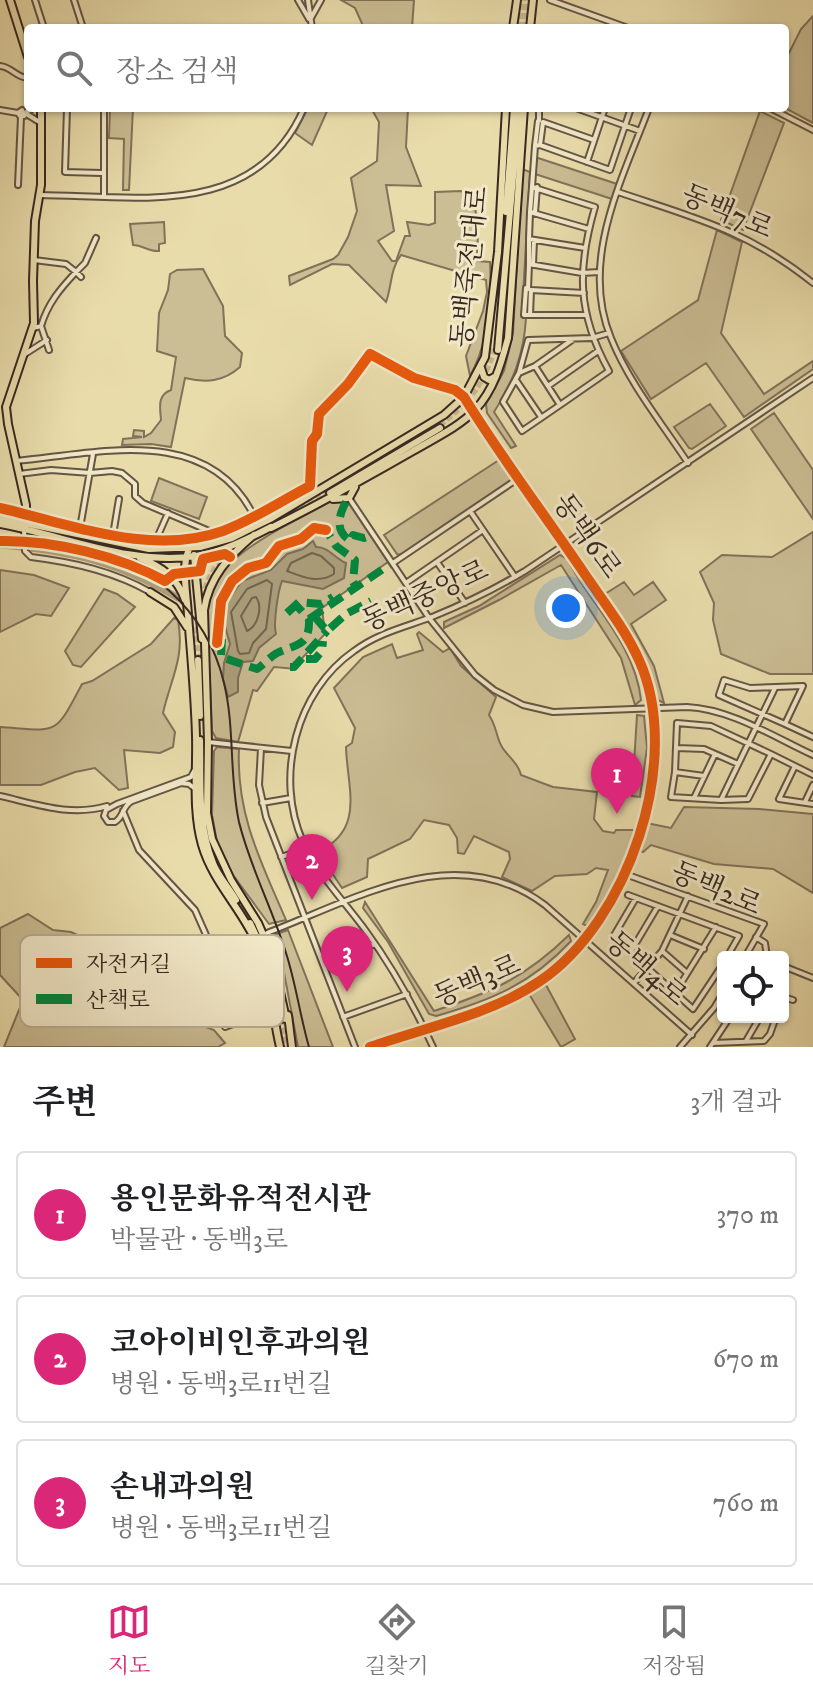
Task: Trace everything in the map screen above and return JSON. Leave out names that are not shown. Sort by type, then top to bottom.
[{"type":"main road","points":[[10,0],[24,44]]},
{"type":"main road","points":[[514,24],[517,0]]},
{"type":"main road","points":[[530,24],[533,0]]},
{"type":"main road","points":[[516,24],[522,15],[527,17],[529,24]]},
{"type":"main road","points":[[25,526],[7,404],[33,328],[41,112]]},
{"type":"main road","name":"동백죽전대로","points":[[25,526],[149,549],[189,549],[232,538],[272,518],[444,415],[464,397],[481,368],[490,332],[506,112]]},
{"type":"main road","name":"동백죽전대로","points":[[518,112],[508,171],[496,349],[519,112]]},
{"type":"main road","name":"동백죽전대로","points":[[129,553],[185,557],[221,550],[319,504],[474,412],[496,376],[508,338],[519,112]]},
{"type":"main road","points":[[502,198],[508,171]]},
{"type":"main road","points":[[481,368],[484,377],[489,380],[496,376]]},
{"type":"main road","points":[[444,415],[451,419],[451,427]]},
{"type":"main road","name":"동백죽전대로","points":[[271,528],[440,428]]},
{"type":"main road","points":[[319,504],[338,497],[349,498],[353,488],[364,479]]},
{"type":"main road","points":[[0,518],[129,553],[160,566],[172,576],[187,606]]},
{"type":"main road","points":[[0,524],[25,526]]},
{"type":"main road","points":[[254,535],[226,561],[206,596],[202,659],[201,808],[204,835],[214,865],[257,935]]},
{"type":"main road","points":[[251,935],[211,868],[201,844],[198,826],[197,740],[185,557],[189,549],[195,556],[208,742],[207,813],[212,839],[231,880],[263,935]]},
{"type":"main road","points":[[186,584],[188,581],[193,583],[198,597]]},
{"type":"main road","points":[[150,592],[174,607],[190,632]]},
{"type":"main road","points":[[198,826],[201,808]]},
{"type":"main road","points":[[211,868],[221,877]]},
{"type":"main road","points":[[231,880],[257,913],[267,933]]},
{"type":"main road","points":[[284,1000],[292,1047]]},
{"type":"main road","points":[[276,1027],[280,1047]]},
{"type":"street","points":[[35,0],[43,24]]},
{"type":"street","points":[[74,0],[82,24]]},
{"type":"street","points":[[298,0],[310,21]]},
{"type":"street","points":[[308,0],[311,24]]},
{"type":"street","points":[[310,21],[321,0]]},
{"type":"street","points":[[550,0],[617,24]]},
{"type":"street","points":[[0,66],[8,67],[24,78]]},
{"type":"street","points":[[0,110],[21,114],[42,124]]},
{"type":"street","points":[[21,114],[25,112]]},
{"type":"street","points":[[67,112],[65,172],[102,173]]},
{"type":"street","points":[[104,112],[104,197]]},
{"type":"street","points":[[39,195],[190,195],[229,185],[271,156],[291,134],[302,112]]},
{"type":"street","points":[[540,112],[532,213],[530,315],[587,315]]},
{"type":"street","points":[[588,112],[640,131]]},
{"type":"street","points":[[587,162],[604,112]]},
{"type":"street","points":[[537,146],[610,170],[630,112]]},
{"type":"street","points":[[647,112],[605,230],[600,272],[602,307],[609,333],[623,363],[688,463]]},
{"type":"street","points":[[778,112],[813,130]]},
{"type":"street","points":[[18,185],[21,114]]},
{"type":"street","points":[[541,121],[594,140]]},
{"type":"street","points":[[534,187],[595,207],[582,273],[592,338],[609,371],[522,431],[503,402],[519,373],[528,340],[592,338],[609,333]]},
{"type":"street","name":"동백7로","points":[[618,192],[695,216],[739,234],[772,252],[813,283]]},
{"type":"street","points":[[532,213],[589,229]]},
{"type":"street","points":[[49,350],[41,326],[45,311],[56,292],[85,263],[96,238]]},
{"type":"street","points":[[532,239],[585,248]]},
{"type":"street","points":[[34,260],[66,264],[81,277]]},
{"type":"street","points":[[531,265],[582,273],[600,272]]},
{"type":"street","points":[[529,289],[584,293]]},
{"type":"street","points":[[33,328],[41,326]]},
{"type":"street","points":[[519,373],[535,366],[574,339]]},
{"type":"street","points":[[25,354],[47,340]]},
{"type":"street","points":[[548,386],[598,351]]},
{"type":"street","points":[[0,508],[25,526],[80,528],[155,541],[187,540],[215,534],[310,486],[312,441],[317,434],[319,414],[348,384],[370,354],[414,378],[455,390],[464,397]]},
{"type":"street","points":[[535,366],[560,405]]},
{"type":"street","name":"동백중앙로","points":[[433,1047],[407,994],[306,849],[298,830],[292,798],[292,751],[300,722],[310,702],[341,662],[385,633],[465,603],[515,577],[813,378]]},
{"type":"street","points":[[516,380],[541,417]]},
{"type":"street","name":"동백6로","points":[[464,397],[638,657],[648,683],[653,710]]},
{"type":"street","points":[[16,461],[149,450],[192,458],[228,480],[254,516]]},
{"type":"street","points":[[80,528],[93,454]]},
{"type":"street","points":[[19,474],[51,470],[122,473],[135,484],[135,496],[143,503],[215,534]]},
{"type":"street","points":[[393,563],[519,478]]},
{"type":"street","points":[[349,498],[429,618],[475,675],[514,701],[534,709],[563,713],[698,708],[718,712],[813,755]]},
{"type":"street","points":[[113,535],[119,499]]},
{"type":"street","points":[[470,511],[515,577]]},
{"type":"street","points":[[155,541],[168,513]]},
{"type":"street","points":[[25,526],[25,551],[31,557],[108,572],[150,592]]},
{"type":"street","points":[[406,583],[483,530]]},
{"type":"street","points":[[437,561],[465,603]]},
{"type":"street","points":[[785,724],[803,686],[750,688],[724,680],[719,695],[811,737],[813,729]]},
{"type":"street","points":[[721,800],[775,688]]},
{"type":"street","name":"동백3로","points":[[370,1047],[484,1009],[525,990],[542,980],[583,939],[606,909],[625,874],[648,804],[653,766],[653,710]]},
{"type":"street","points":[[771,754],[748,799],[671,797],[677,723],[711,726],[748,742],[813,775]]},
{"type":"street","points":[[208,742],[292,751]]},
{"type":"street","points":[[261,748],[258,777],[262,803],[355,1047]]},
{"type":"street","points":[[677,748],[704,749],[738,764]]},
{"type":"street","points":[[693,799],[715,754]]},
{"type":"street","points":[[795,766],[779,799],[813,804]]},
{"type":"street","points":[[0,796],[55,809],[98,809],[191,777],[196,769]]},
{"type":"street","points":[[675,772],[704,776]]},
{"type":"street","points":[[119,820],[132,801],[181,783],[189,784],[196,790]]},
{"type":"street","points":[[805,802],[813,785]]},
{"type":"street","points":[[262,803],[292,798]]},
{"type":"street","points":[[104,812],[117,804]]},
{"type":"street","points":[[98,809],[104,812]]},
{"type":"street","points":[[123,811],[139,850],[195,910],[206,935]]},
{"type":"street","points":[[104,812],[104,818],[110,823],[119,820],[129,825]]},
{"type":"street","points":[[281,857],[306,849]]},
{"type":"street","name":"동백4로","points":[[267,933],[418,878],[448,873],[474,874],[528,893],[692,1035]]},
{"type":"street","name":"동백2로","points":[[625,874],[764,924],[748,951]]},
{"type":"street","points":[[628,895],[739,936],[730,951]]},
{"type":"street","points":[[634,983],[662,951],[688,896]]},
{"type":"street","points":[[636,898],[613,937],[630,954],[693,1009],[717,979]]},
{"type":"street","points":[[630,954],[658,906]]},
{"type":"street","points":[[675,994],[716,927]]},
{"type":"street","points":[[670,935],[704,949]]},
{"type":"street","points":[[756,937],[765,943],[766,951]]},
{"type":"street","points":[[323,963],[375,944]]},
{"type":"street","points":[[662,951],[688,974]]},
{"type":"street","points":[[789,968],[813,978]]},
{"type":"street","points":[[343,1017],[407,994]]},
{"type":"street","points":[[789,999],[793,1000]]},
{"type":"street","points":[[680,1047],[717,1001]]},
{"type":"street","points":[[712,1045],[726,1023]]},
{"type":"street","points":[[746,1041],[756,1023]]},
{"type":"street","points":[[712,1045],[766,1040],[773,1023]]},
{"type":"shaded area","points":[[341,0],[414,0],[412,24],[362,24],[355,8]]},
{"type":"shaded area","points":[[813,16],[813,123],[789,110],[789,53],[801,29]]},
{"type":"shaded area","points":[[110,112],[133,112],[129,190],[123,190],[124,139],[109,138]]},
{"type":"shaded area","points":[[306,112],[327,112],[312,145],[295,133]]},
{"type":"shaded area","points":[[373,112],[408,112],[406,147],[421,186],[386,185],[394,231],[378,241],[392,261],[396,261],[405,236],[410,236],[407,222],[435,223],[435,192],[461,191],[474,200],[478,229],[477,261],[490,262],[490,291],[485,335],[470,376],[466,356],[483,311],[486,280],[401,255],[393,272],[386,302],[349,265],[332,264],[290,285],[289,276],[333,259],[348,237],[357,211],[351,178],[377,161],[379,122]]},
{"type":"shaded area","points":[[760,112],[784,123],[743,230],[721,220]]},
{"type":"shaded area","points":[[535,157],[617,184],[612,199],[535,174]]},
{"type":"shaded area","points":[[522,169],[530,172],[522,314],[526,318],[525,331],[516,367],[494,412],[516,446],[511,448],[487,413],[486,404],[504,371],[513,333]]},
{"type":"shaded area","points":[[164,222],[165,243],[159,244],[159,251],[133,245],[130,224]]},
{"type":"shaded area","points":[[717,230],[742,242],[721,333],[764,394],[813,361],[813,369],[744,417],[706,363],[651,399],[621,351],[698,300]]},
{"type":"shaded area","points":[[203,269],[223,306],[225,336],[242,353],[240,367],[214,380],[185,378],[171,447],[122,445],[123,439],[142,437],[133,436],[134,430],[144,431],[144,437],[151,433],[161,420],[161,398],[171,390],[176,357],[157,351],[159,313],[168,290],[170,274],[177,270]]},
{"type":"shaded area","points":[[710,404],[726,426],[689,448],[674,427]]},
{"type":"shaded area","points":[[774,413],[813,470],[813,519],[751,429]]},
{"type":"shaded area","points":[[499,460],[512,478],[511,482],[401,555],[397,554],[384,535]]},
{"type":"shaded area","points":[[159,478],[207,497],[199,519],[151,501]]},
{"type":"shaded area","points":[[333,500],[349,503],[388,562],[322,608],[325,634],[296,669],[274,667],[257,691],[253,690],[238,742],[216,738],[212,731],[205,623],[211,589],[238,556],[276,530]]},
{"type":"shaded area","points":[[813,532],[813,674],[770,674],[721,654],[713,620],[714,603],[700,572],[722,555],[772,557]]},
{"type":"shaded area","points":[[560,555],[566,558],[628,655],[641,700],[635,705],[621,658],[561,565],[444,628],[444,622],[479,606]]},
{"type":"shaded area","points":[[0,570],[34,575],[69,588],[51,616],[36,614],[0,632]]},
{"type":"shaded area","points":[[624,582],[634,595],[653,582],[666,600],[631,624],[654,666],[664,703],[658,700],[632,632],[605,594]]},
{"type":"shaded area","points":[[104,589],[135,607],[81,667],[73,665],[65,651]]},
{"type":"shaded area","points":[[174,618],[178,620],[180,646],[163,713],[175,732],[173,747],[160,753],[124,750],[128,788],[119,790],[95,768],[41,785],[0,785],[0,727],[53,727],[66,714],[82,684],[92,681],[151,644]]},
{"type":"shaded area","points":[[419,632],[443,652],[450,648],[461,666],[496,697],[489,715],[502,747],[521,775],[553,787],[597,792],[594,819],[603,831],[638,830],[616,880],[587,926],[583,924],[596,902],[608,870],[596,868],[587,874],[555,876],[532,891],[502,877],[510,859],[509,852],[474,836],[464,854],[458,853],[457,838],[449,825],[424,820],[410,839],[368,859],[367,877],[342,888],[318,852],[343,832],[350,806],[346,747],[352,743],[355,728],[334,688],[363,657],[392,644],[397,658],[423,650]]},
{"type":"shaded area","points":[[637,715],[644,716],[647,748],[640,797],[632,796]]},
{"type":"shaded area","points":[[217,747],[239,749],[239,773],[246,816],[259,858],[286,920],[269,924],[233,875],[218,847],[212,815],[214,751]]},
{"type":"shaded area","points":[[684,807],[813,814],[813,893],[773,869],[714,864],[651,845],[643,852],[638,850],[646,823],[671,828]]},
{"type":"shaded area","points":[[365,902],[434,1011],[507,982],[538,962],[569,935],[571,941],[541,969],[510,989],[436,1016],[429,1014],[388,942],[363,908]]},
{"type":"shaded area","points":[[28,914],[53,930],[77,935],[20,935],[20,997],[0,975],[0,928]]},
{"type":"shaded area","points":[[288,930],[333,1047],[298,1047],[284,973],[284,935],[274,935]]},
{"type":"shaded area","points":[[546,985],[575,1039],[561,1047],[529,994]]},
{"type":"shaded area","points":[[20,1007],[20,1027],[206,1027],[214,1030],[225,1043],[218,1047],[4,1047]]},
{"type":"water","points":[[313,541],[316,547],[346,563],[344,578],[323,589],[282,581],[276,608],[276,634],[259,648],[253,661],[243,662],[238,692],[228,697],[223,679],[230,644],[223,619],[225,604],[242,581],[271,570],[287,554],[303,549]]},
{"type":"waterway","points":[[0,545],[92,560],[134,575],[178,598]]},
{"type":"tunnel","points":[[521,24],[523,0]]},
{"type":"tunnel","points":[[526,24],[528,0]]},
{"type":"tunnel","points":[[253,534],[442,423],[475,390],[486,372],[494,349]]},
{"type":"tunnel","points":[[198,660],[197,628],[202,596],[215,568],[237,545]]},
{"type":"tunnel","points":[[283,1027],[286,1047]]},
{"type":"tram line","points":[[0,545],[63,542],[99,550],[148,574],[188,610],[216,657],[224,683],[239,822],[279,935]]},
{"type":"tram line","points":[[284,948],[309,1047]]},
{"type":"marked path","points":[[346,502],[340,518],[342,533],[351,541],[353,535],[370,536]]},
{"type":"marked path","points":[[319,528],[326,530],[336,546],[355,560],[353,582],[356,587]]},
{"type":"marked path","points":[[309,619],[389,565]]},
{"type":"marked path","points":[[287,613],[299,602],[321,604],[333,597]]},
{"type":"marked path","points":[[314,616],[327,631],[346,614],[371,601]]},
{"type":"marked path","points":[[222,639],[221,657],[257,669],[277,653],[296,646],[307,635],[309,619],[295,604]]},
{"type":"marked path","points":[[290,667],[294,667],[327,631]]},
{"type":"marked path","points":[[306,659],[315,659],[322,651],[323,641]]},
{"type":"cycle path","points":[[0,508],[111,535],[167,541],[195,538],[234,527],[310,486],[312,441],[317,434],[319,414],[348,384],[370,354],[414,378],[455,390],[464,397],[613,615],[639,660],[651,700],[655,744],[651,790],[639,836],[622,880],[599,920],[571,954],[540,981],[500,1003],[370,1047]]},
{"type":"cycle path","points":[[217,643],[221,601],[232,581],[248,568],[266,563],[279,546],[301,539],[314,528],[326,530]]},
{"type":"cycle path","points":[[0,541],[42,543],[85,551],[127,564],[165,581],[174,574],[200,571],[203,559],[225,554],[230,557]]},
{"type":"place","name":"용인문화유적전시관","points":[[617,814]]},
{"type":"place","name":"코아이비인후과의원","points":[[312,900]]},
{"type":"place","name":"손내과의원","points":[[347,992]]}]
